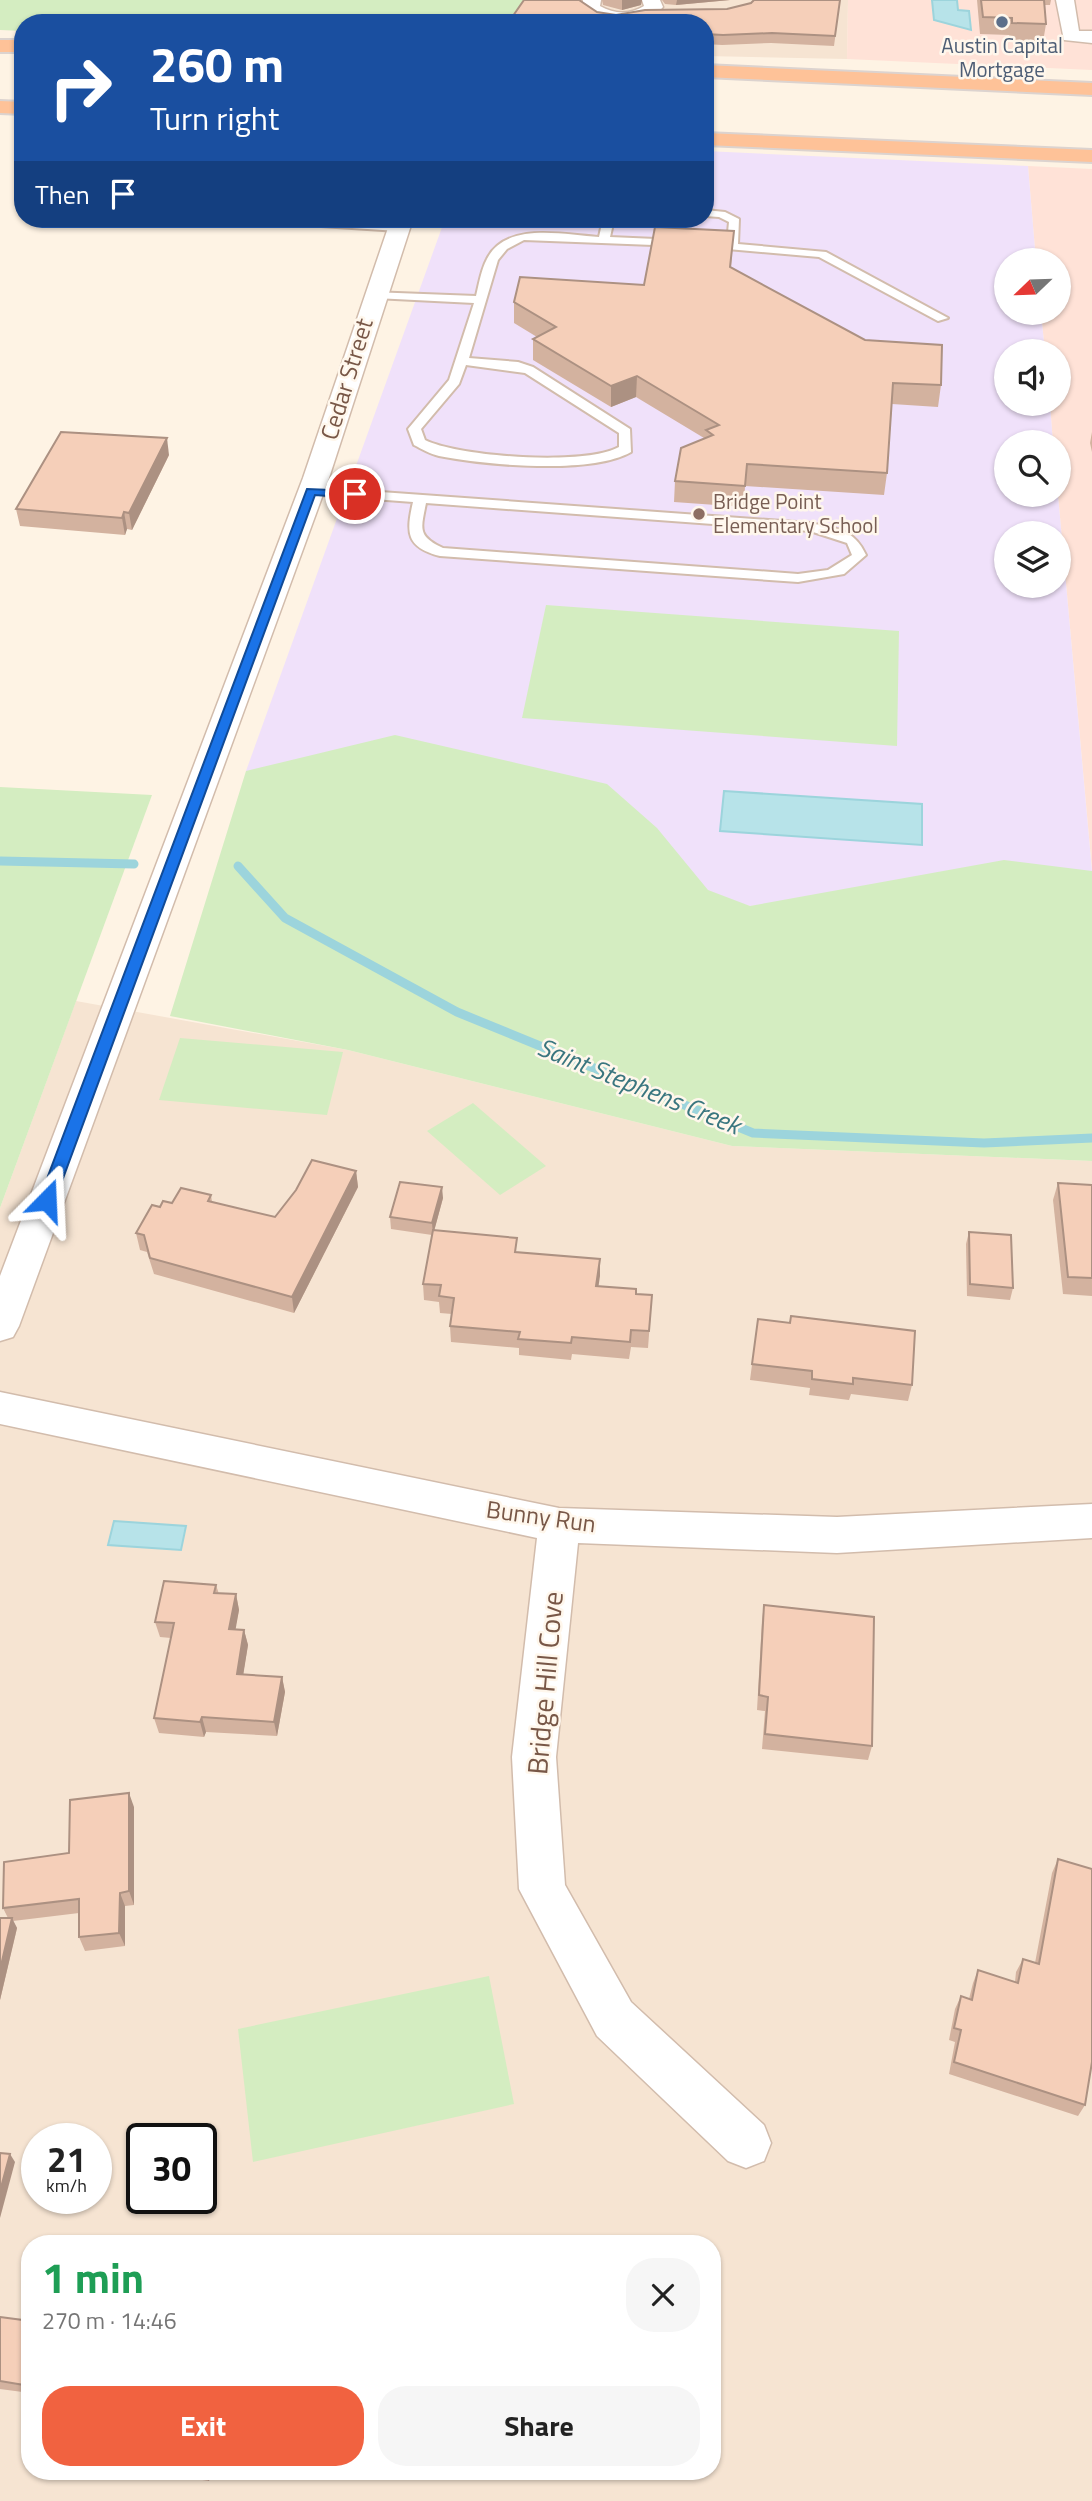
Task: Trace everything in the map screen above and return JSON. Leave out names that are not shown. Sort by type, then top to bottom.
[{"type":"highway","points":[[714,71],[1092,89]]},
{"type":"highway","points":[[714,139],[1092,156]]},
{"type":"street","points":[[592,0],[590,8],[604,14]]},
{"type":"street","points":[[651,5],[676,14]]},
{"type":"street","points":[[1092,15],[1067,7],[1071,36],[1092,37]]},
{"type":"street","name":"Cedar Street","points":[[0,1326],[311,491],[398,228]]},
{"type":"street","name":"Bunny Run","points":[[0,1408],[559,1525],[837,1535],[1092,1521]]},
{"type":"street","name":"Bridge Hill Cove","points":[[559,1525],[534,1757],[542,1889],[614,2020],[746,2143]]},
{"type":"lane","points":[[714,214],[735,221],[732,246]]},
{"type":"lane","points":[[604,239],[606,228]]},
{"type":"lane","points":[[462,361],[518,366],[529,370],[625,432],[626,449],[605,460],[577,461],[439,452],[419,442],[414,429],[456,381],[494,253],[504,242],[542,236],[732,246],[822,254],[942,318]]},
{"type":"lane","points":[[375,294],[481,300]]},
{"type":"lane","points":[[311,491],[810,527],[834,531],[853,541],[859,555],[850,566],[832,575],[798,578],[440,552],[421,544],[414,529],[420,499]]},
{"type":"shaded area","points":[[525,0],[848,0],[847,59],[714,56],[714,14],[513,14]]},
{"type":"shaded area","points":[[848,0],[1092,0],[1092,70],[847,59]]},
{"type":"shaded area","name":"Bridge Point Elementary School","points":[[714,151],[1028,166],[1035,248],[994,248],[994,326],[1042,326],[1044,339],[994,339],[994,416],[1051,416],[1052,430],[994,430],[994,507],[1059,507],[1060,521],[994,521],[994,598],[1067,598],[1092,871],[750,906],[246,771],[442,228],[714,228]]},
{"type":"shaded area","points":[[1028,166],[1092,169],[1092,870],[1067,598],[1071,598],[1071,521],[1060,521],[1059,507],[1071,507],[1071,430],[1052,430],[1051,416],[1071,416],[1071,339],[1044,339],[1042,326],[1071,326],[1071,248],[1035,248]]},
{"type":"shaded area","points":[[76,1001],[348,1050],[732,1146],[1092,1161],[1092,2501],[0,2501],[0,1208]]},
{"type":"green space","points":[[0,0],[525,0],[513,14],[14,14],[14,31],[0,30]]},
{"type":"green space","points":[[546,605],[899,631],[897,746],[522,718]]},
{"type":"green space","points":[[395,735],[607,784],[657,828],[708,890],[750,906],[1004,860],[1092,871],[1092,1161],[732,1146],[348,1050],[170,1016],[246,771]]},
{"type":"green space","points":[[0,787],[152,795],[0,1208]]},
{"type":"green space","points":[[180,1038],[343,1052],[327,1115],[159,1100]]},
{"type":"green space","points":[[473,1103],[546,1166],[500,1195],[427,1131]]},
{"type":"green space","points":[[489,1976],[514,2104],[253,2162],[238,2029]]},
{"type":"water","points":[[932,0],[957,0],[958,10],[969,11],[971,30],[934,20]]},
{"type":"water","points":[[724,791],[922,804],[922,845],[720,831]]},
{"type":"water","points":[[114,1521],[186,1526],[181,1550],[108,1545]]},
{"type":"building","points":[[524,0],[579,0],[597,12],[610,14],[514,14]]},
{"type":"building","points":[[754,0],[840,0],[835,36],[772,33],[714,34],[714,14],[622,14],[645,10],[727,9]]},
{"type":"building","points":[[981,0],[1044,0],[1046,24],[1012,23],[1012,18],[983,17]]},
{"type":"building","points":[[655,228],[734,231],[730,267],[865,340],[942,345],[941,385],[893,383],[887,473],[747,464],[745,486],[675,481],[681,448],[713,435],[706,430],[719,425],[637,376],[611,386],[533,339],[556,327],[514,302],[520,277],[644,285]]},
{"type":"building","points":[[61,432],[167,438],[129,513],[124,512],[122,518],[16,509]]},
{"type":"building","points":[[312,1160],[356,1171],[292,1297],[150,1258],[144,1235],[136,1233],[152,1205],[160,1207],[163,1201],[172,1203],[181,1188],[211,1195],[208,1201],[275,1217],[296,1190]]},
{"type":"building","points":[[400,1182],[442,1187],[432,1223],[390,1217]]},
{"type":"building","points":[[1058,1183],[1092,1185],[1092,1278],[1068,1277]]},
{"type":"building","points":[[433,1230],[517,1238],[515,1252],[600,1259],[596,1286],[636,1289],[636,1294],[652,1295],[649,1331],[631,1330],[630,1342],[572,1337],[571,1343],[518,1339],[520,1332],[450,1326],[454,1298],[439,1296],[441,1285],[423,1284]]},
{"type":"building","points":[[969,1232],[1011,1235],[1013,1288],[970,1284]]},
{"type":"building","points":[[791,1316],[915,1331],[912,1385],[853,1378],[853,1384],[812,1379],[812,1371],[752,1364],[758,1319],[790,1323]]},
{"type":"building","points":[[164,1581],[216,1585],[214,1593],[236,1594],[229,1629],[244,1630],[237,1674],[282,1677],[274,1722],[202,1717],[200,1722],[154,1718],[174,1623],[155,1622]]},
{"type":"building","points":[[764,1605],[874,1617],[872,1746],[765,1734],[768,1697],[759,1695]]},
{"type":"building","points":[[129,1793],[129,1891],[120,1893],[119,1933],[79,1937],[79,1899],[3,1908],[4,1862],[69,1853],[70,1800]]},
{"type":"building","points":[[1058,1859],[1092,1869],[1092,2062],[1085,2105],[954,2062],[961,2030],[954,2028],[961,1996],[972,2000],[978,1970],[1018,1983],[1023,1959],[1039,1964]]},
{"type":"building","points":[[0,1918],[12,1918],[0,1970]]},
{"type":"building","points":[[0,2153],[10,2154],[0,2191]]},
{"type":"building","points":[[0,2317],[21,2320],[21,2384],[0,2381]]},
{"type":"waterway","name":"Saint Stephens Creek","points":[[0,861],[134,864]]},
{"type":"waterway","name":"Saint Stephens Creek","points":[[238,866],[285,918],[457,1012],[753,1133],[984,1143],[1092,1138]]},
{"type":"place","name":"Austin Capital Mortgage","points":[[1002,22]]},
{"type":"place","name":"Bridge Point Elementary School","points":[[699,514]]},
{"type":"route","points":[[47,1200],[311,491],[355,494]]}]
